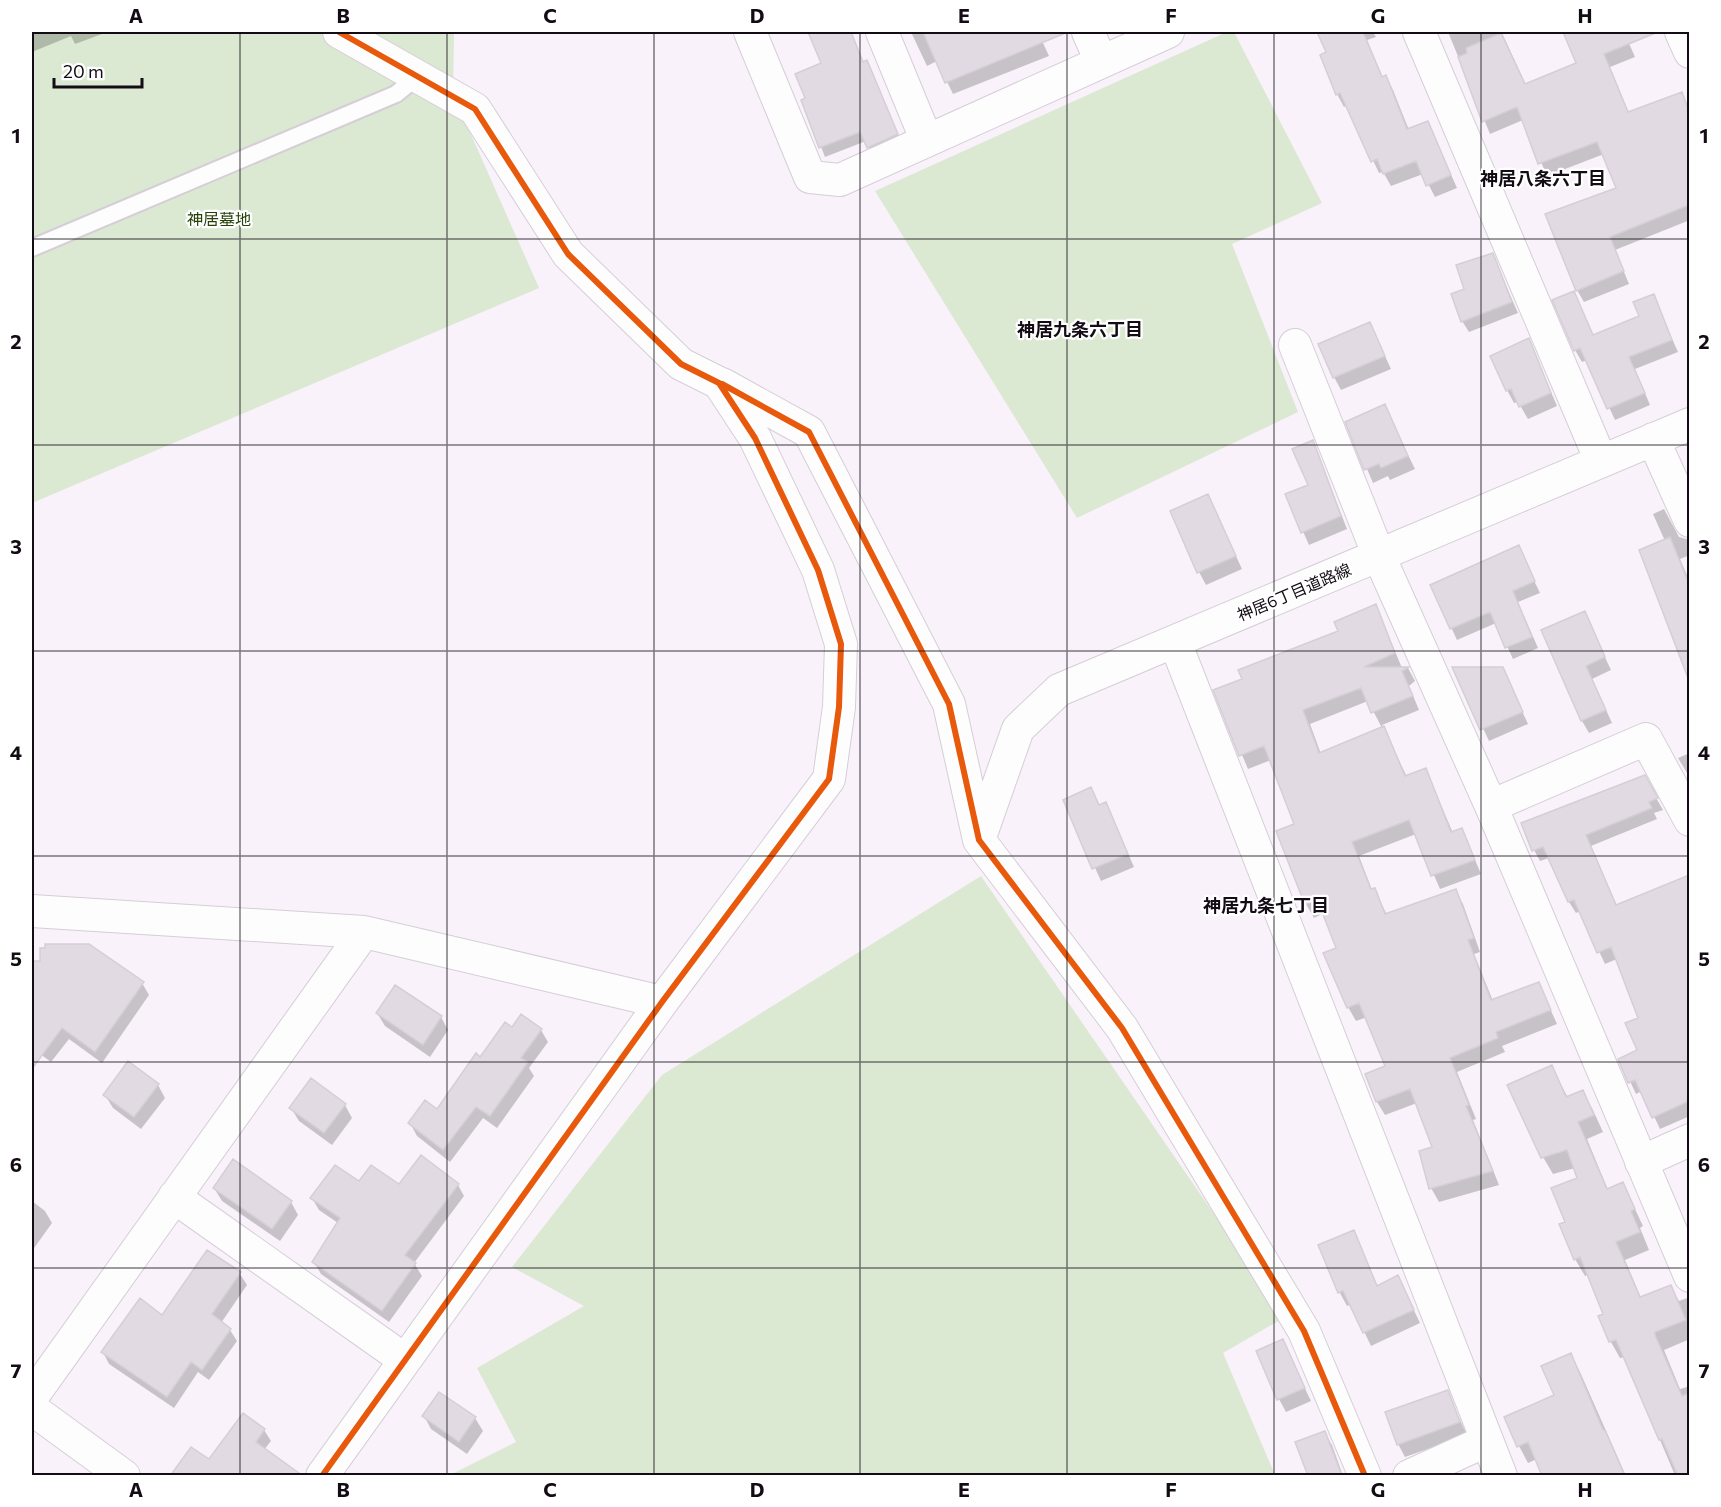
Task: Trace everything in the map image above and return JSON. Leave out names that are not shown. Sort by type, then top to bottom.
[{"type":"street","points":[[339,32],[475,109],[568,254],[681,364],[809,432],[949,704],[979,840],[1122,1028],[1304,1330],[1365,1476]]},
{"type":"street","points":[[750,32],[810,177],[840,180],[926,139],[1168,32]]},
{"type":"street","points":[[882,32],[926,139]]},
{"type":"street","points":[[1088,32],[1101,61]]},
{"type":"street","points":[[1419,32],[1601,461]]},
{"type":"street","points":[[1681,32],[1689,52]]},
{"type":"street","points":[[1295,345],[1379,556],[1491,806],[1689,1276]]},
{"type":"street","points":[[322,1476],[662,1002],[829,779],[839,706],[841,644],[818,570],[755,438],[719,383]]},
{"type":"street","name":"神居6丁目道路線","points":[[979,840],[1018,729],[1059,690],[1689,423]]},
{"type":"street","points":[[1653,439],[1689,522]]},
{"type":"street","points":[[1175,642],[1501,1476]]},
{"type":"street","points":[[1491,806],[1646,739],[1689,819]]},
{"type":"street","points":[[32,913],[364,932],[662,1002]]},
{"type":"street","points":[[32,1397],[364,932]]},
{"type":"street","points":[[1641,1162],[1689,1140]]},
{"type":"street","points":[[174,1197],[405,1360]]},
{"type":"street","points":[[32,1408],[124,1476]]},
{"type":"street","points":[[1409,1476],[1486,1441]]},
{"type":"lane","points":[[32,248],[396,94],[418,76]]},
{"type":"green space","name":"神居墓地","points":[[32,32],[454,32],[453,94],[539,288],[32,503]]},
{"type":"green space","points":[[1227,32],[1234,32],[1322,203],[1232,244],[1298,412],[1077,518],[875,191]]},
{"type":"green space","points":[[981,876],[1285,1317],[1223,1353],[1275,1475],[448,1476],[516,1442],[477,1368],[584,1306],[512,1267],[662,1075]]},
{"type":"building","points":[[808,32],[851,32],[863,62],[867,60],[898,134],[867,148],[860,132],[819,148],[801,100],[805,98],[795,74],[821,63]]},
{"type":"building","points":[[923,32],[1068,32],[945,83]]},
{"type":"building","points":[[1317,32],[1363,32],[1382,77],[1386,75],[1407,129],[1428,121],[1451,175],[1426,186],[1416,161],[1383,174],[1377,159],[1371,162],[1340,93],[1336,95],[1320,55],[1326,52]]},
{"type":"building","points":[[1563,32],[1658,32],[1604,54],[1628,112],[1682,92],[1689,111],[1689,205],[1610,237],[1624,271],[1576,291],[1545,214],[1616,188],[1597,142],[1538,164],[1517,107],[1482,122],[1458,57],[1467,53],[1466,48],[1501,33],[1525,84],[1576,63]]},
{"type":"building","points":[[1493,253],[1512,302],[1461,322],[1451,294],[1464,289],[1456,265]]},
{"type":"building","points":[[1574,291],[1593,335],[1639,316],[1633,302],[1654,294],[1672,340],[1629,357],[1645,393],[1607,409],[1580,348],[1574,351],[1552,300]]},
{"type":"building","points":[[1370,322],[1385,356],[1333,378],[1318,344]]},
{"type":"building","points":[[1529,338],[1551,393],[1519,407],[1511,389],[1506,391],[1490,356]]},
{"type":"building","points":[[1385,404],[1408,456],[1381,468],[1379,464],[1364,470],[1345,422]]},
{"type":"building","points":[[1313,440],[1341,516],[1301,533],[1285,494],[1308,485],[1292,449]]},
{"type":"building","points":[[1208,494],[1236,556],[1197,573],[1170,511]]},
{"type":"building","points":[[1670,537],[1689,584],[1688,678],[1639,550]]},
{"type":"building","points":[[1519,545],[1535,581],[1513,591],[1532,637],[1505,648],[1490,612],[1450,629],[1430,585]]},
{"type":"building","points":[[1376,604],[1395,653],[1364,667],[1409,667],[1402,671],[1413,696],[1371,713],[1361,688],[1303,710],[1319,753],[1384,726],[1405,776],[1426,768],[1451,832],[1462,828],[1475,860],[1431,876],[1409,820],[1352,842],[1371,889],[1375,888],[1385,914],[1456,889],[1474,938],[1468,940],[1491,1000],[1539,982],[1551,1010],[1496,1032],[1498,1038],[1450,1058],[1469,1105],[1466,1106],[1493,1171],[1429,1189],[1419,1151],[1432,1147],[1410,1089],[1376,1102],[1365,1074],[1385,1066],[1359,1003],[1347,1008],[1323,953],[1336,948],[1317,899],[1305,905],[1276,831],[1294,824],[1264,746],[1239,756],[1213,690],[1242,679],[1238,670],[1338,631],[1334,622]]},
{"type":"building","points":[[1585,611],[1605,657],[1586,666],[1606,710],[1581,721],[1541,630]]},
{"type":"building","points":[[1452,667],[1503,667],[1523,712],[1480,730]]},
{"type":"building","points":[[1645,775],[1658,798],[1649,802],[1652,808],[1586,835],[1616,905],[1689,875],[1689,1101],[1652,1118],[1635,1080],[1628,1083],[1618,1059],[1637,1050],[1625,1023],[1638,1018],[1611,947],[1597,953],[1574,900],[1568,902],[1543,847],[1532,851],[1521,823]]},
{"type":"building","points":[[1091,787],[1099,805],[1106,802],[1128,854],[1092,869],[1063,800]]},
{"type":"building","points":[[45,944],[89,944],[144,982],[95,1052],[62,1028],[32,1069],[32,961],[40,961],[40,948],[45,948]]},
{"type":"building","points":[[395,985],[442,1016],[423,1045],[376,1013]]},
{"type":"building","points":[[521,1014],[542,1029],[521,1058],[528,1062],[490,1116],[476,1107],[443,1150],[408,1123],[425,1100],[437,1109],[476,1053],[480,1057],[505,1022],[512,1027]]},
{"type":"building","points":[[128,1061],[159,1084],[134,1117],[103,1095]]},
{"type":"building","points":[[1552,1065],[1566,1097],[1583,1090],[1594,1115],[1578,1122],[1607,1189],[1623,1182],[1635,1209],[1631,1211],[1640,1232],[1616,1242],[1640,1297],[1671,1285],[1686,1320],[1655,1332],[1655,1335],[1682,1396],[1689,1393],[1689,1476],[1678,1476],[1662,1439],[1659,1440],[1616,1340],[1609,1342],[1598,1316],[1603,1314],[1580,1257],[1574,1260],[1559,1224],[1565,1222],[1551,1188],[1577,1178],[1567,1150],[1541,1158],[1507,1085]]},
{"type":"building","points":[[311,1078],[346,1104],[324,1133],[289,1108]]},
{"type":"building","points":[[421,1155],[459,1184],[405,1255],[416,1263],[382,1311],[312,1262],[340,1218],[310,1198],[335,1165],[359,1181],[371,1165],[399,1184]]},
{"type":"building","points":[[233,1159],[292,1201],[272,1229],[213,1188]]},
{"type":"building","points":[[1354,1230],[1377,1286],[1398,1275],[1414,1310],[1363,1333],[1343,1291],[1338,1293],[1318,1245]]},
{"type":"building","points":[[207,1250],[241,1272],[212,1314],[231,1329],[202,1370],[191,1362],[167,1397],[101,1352],[140,1298],[162,1315]]},
{"type":"building","points":[[1283,1339],[1305,1388],[1277,1400],[1256,1351]]},
{"type":"building","points":[[1571,1353],[1625,1476],[1542,1476],[1528,1442],[1517,1447],[1504,1417],[1554,1395],[1541,1366]]},
{"type":"building","points":[[1448,1390],[1460,1422],[1397,1445],[1385,1412]]},
{"type":"building","points":[[439,1392],[476,1417],[459,1442],[422,1416]]},
{"type":"building","points":[[243,1413],[265,1429],[256,1442],[303,1476],[170,1476],[191,1447],[209,1459]]},
{"type":"building","points":[[1325,1431],[1342,1476],[1308,1476],[1295,1442]]},
{"type":"cycle path","points":[[322,1476],[662,1002],[829,779],[839,707],[841,644],[818,570],[755,438],[719,383],[681,364],[568,254],[475,109],[339,32]]},
{"type":"cycle path","points":[[722,384],[809,432],[949,704],[979,840],[1122,1028],[1304,1331],[1365,1476]]},
{"type":"district","name":"神居八条六丁目","points":[[1543,179]]},
{"type":"district","name":"神居九条六丁目","points":[[1080,330]]},
{"type":"district","name":"神居九条七丁目","points":[[1266,906]]}]
